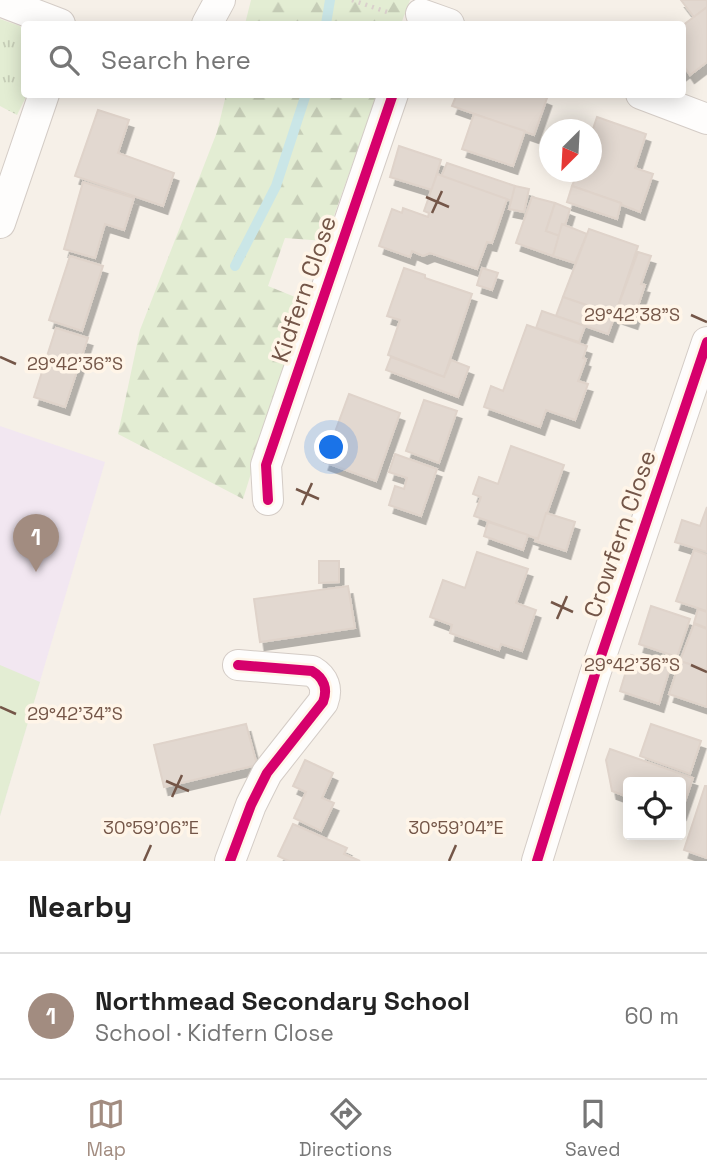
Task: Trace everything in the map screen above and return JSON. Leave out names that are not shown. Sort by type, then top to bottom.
[{"type":"street","points":[[210,21],[220,0]]},
{"type":"street","points":[[0,1],[52,21]]},
{"type":"street","points":[[421,13],[441,21]]},
{"type":"street","points":[[0,223],[43,98]]},
{"type":"street","name":"Kidfern Close","points":[[268,500],[266,465],[392,98]]},
{"type":"street","points":[[652,98],[707,119]]},
{"type":"street","name":"Crowfern Close","points":[[537,861],[595,674],[707,342]]},
{"type":"street","points":[[230,861],[251,805],[267,773],[323,702],[326,693],[319,675],[312,671],[238,665]]},
{"type":"path","points":[[352,0],[372,6]]},
{"type":"shaded area","points":[[0,426],[105,462],[0,816]]},
{"type":"green space","points":[[251,0],[410,0],[402,21],[246,21]]},
{"type":"green space","points":[[0,19],[21,28],[21,98],[26,98],[17,115],[0,106]]},
{"type":"green space","points":[[225,98],[376,98],[325,241],[285,238],[268,286],[305,301],[243,499],[118,434],[140,330],[217,132]]},
{"type":"green space","points":[[0,665],[40,682],[0,816]]},
{"type":"building","points":[[681,0],[707,0],[707,7],[694,17]]},
{"type":"building","points":[[707,7],[707,62],[690,75],[686,69],[686,23]]},
{"type":"building","points":[[455,98],[547,98],[534,135],[452,106]]},
{"type":"building","points":[[98,110],[129,120],[118,153],[174,173],[163,206],[75,176]]},
{"type":"building","points":[[474,114],[525,131],[513,166],[462,149]]},
{"type":"building","points":[[597,117],[646,134],[635,168],[653,174],[640,212],[572,186],[574,182],[602,182],[602,119],[596,119]]},
{"type":"building","points":[[399,146],[441,160],[432,190],[390,177]]},
{"type":"building","points":[[447,163],[515,186],[512,201],[441,177]]},
{"type":"building","points":[[437,174],[507,199],[492,243],[487,242],[477,269],[430,253],[423,256],[412,251],[410,257],[379,246],[392,209],[402,213],[403,208],[428,217],[429,213],[424,211]]},
{"type":"building","points":[[83,182],[134,198],[124,230],[105,224],[95,258],[64,249]]},
{"type":"building","points":[[515,186],[529,189],[524,212],[509,209]]},
{"type":"building","points":[[572,186],[621,203],[617,219],[567,202]]},
{"type":"building","points":[[532,197],[555,203],[546,231],[560,236],[553,256],[516,243]]},
{"type":"building","points":[[555,203],[570,209],[565,225],[562,224],[560,236],[546,231]]},
{"type":"building","points":[[562,224],[587,234],[575,263],[553,256]]},
{"type":"building","points":[[589,229],[638,246],[615,315],[563,297]]},
{"type":"building","points":[[638,252],[651,256],[641,284],[645,285],[633,321],[615,315]]},
{"type":"building","points":[[70,256],[103,266],[82,331],[49,320]]},
{"type":"building","points":[[404,268],[472,294],[444,377],[388,355],[400,320],[387,316]]},
{"type":"building","points":[[482,268],[498,273],[492,290],[477,285]]},
{"type":"building","points":[[563,297],[615,315],[608,334],[556,316]]},
{"type":"building","points":[[542,311],[585,326],[579,342],[536,328]]},
{"type":"building","points":[[527,325],[587,346],[583,358],[586,359],[578,381],[588,384],[575,420],[546,410],[540,427],[484,407],[491,386],[503,391]]},
{"type":"building","points":[[56,328],[88,338],[65,407],[34,397]]},
{"type":"building","points":[[391,357],[444,377],[451,360],[469,367],[458,397],[386,370]]},
{"type":"building","points":[[349,394],[400,413],[376,481],[324,462]]},
{"type":"building","points":[[424,400],[457,411],[439,463],[406,451]]},
{"type":"building","points":[[511,446],[564,465],[538,539],[474,516],[481,497],[473,494],[479,477],[498,484]]},
{"type":"building","points":[[395,454],[437,469],[421,516],[389,505],[395,486],[404,489],[407,478],[389,472]]},
{"type":"building","points":[[707,507],[707,552],[675,542],[682,520],[700,526]]},
{"type":"building","points":[[546,513],[575,522],[566,551],[535,541]]},
{"type":"building","points":[[488,522],[528,535],[523,550],[484,536]]},
{"type":"building","points":[[694,550],[707,555],[707,611],[676,601]]},
{"type":"building","points":[[477,552],[528,569],[516,603],[536,610],[522,651],[501,644],[499,650],[450,633],[452,625],[430,617],[443,580],[465,588]]},
{"type":"building","points":[[319,561],[339,561],[339,582],[319,583]]},
{"type":"building","points":[[348,586],[355,628],[260,642],[254,599]]},
{"type":"building","points":[[651,606],[690,619],[677,657],[639,644]]},
{"type":"building","points":[[698,609],[707,612],[707,628],[694,623]]},
{"type":"building","points":[[694,624],[707,629],[707,670],[680,661]]},
{"type":"building","points":[[631,655],[670,668],[659,704],[620,691]]},
{"type":"building","points":[[680,661],[707,670],[707,707],[669,694]]},
{"type":"building","points":[[246,724],[257,765],[164,787],[154,745]]},
{"type":"building","points":[[651,724],[701,741],[690,774],[640,756]]},
{"type":"building","points":[[610,749],[693,778],[686,798],[686,777],[623,777],[623,795],[612,791],[606,760]]},
{"type":"building","points":[[305,760],[333,773],[322,798],[334,803],[321,831],[294,818],[306,792],[293,786]]},
{"type":"building","points":[[707,786],[707,858],[684,850]]},
{"type":"building","points":[[293,824],[347,848],[344,854],[360,861],[289,861],[278,856]]},
{"type":"waterway","points":[[326,21],[330,0]]},
{"type":"waterway","points":[[235,266],[276,186],[305,98]]},
{"type":"cycle path","points":[[268,500],[266,465],[392,98]]},
{"type":"cycle path","points":[[537,861],[595,674],[707,342]]},
{"type":"cycle path","points":[[230,861],[251,805],[267,773],[323,702],[325,693],[322,680],[312,671],[238,665]]},
{"type":"place","name":"Northmead Secondary School","points":[[36,572]]}]
